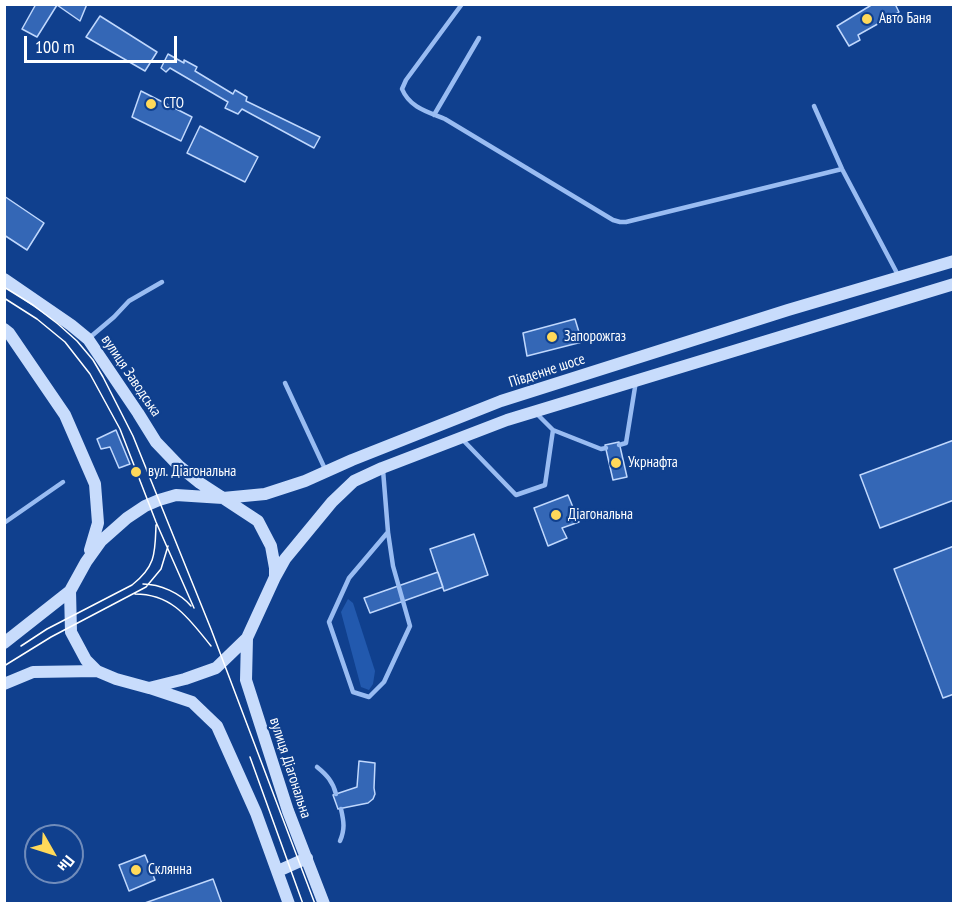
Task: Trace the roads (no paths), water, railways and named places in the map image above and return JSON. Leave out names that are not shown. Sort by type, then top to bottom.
[{"type":"main road","name":"Південне шосе","points":[[223,498],[264,494],[305,481],[501,401],[788,310],[954,261]]},
{"type":"main road","name":"вулиця Заводська","points":[[4,279],[88,339],[156,442],[179,466],[223,498]]},
{"type":"main road","points":[[149,688],[216,668],[247,638],[274,577],[285,559],[332,502],[354,481],[507,420],[954,284]]},
{"type":"main road","points":[[788,310],[793,333]]},
{"type":"main road","points":[[4,329],[65,415],[95,484],[98,523],[86,562]]},
{"type":"main road","points":[[4,643],[70,591],[101,541],[127,518],[145,506],[176,495],[223,498],[258,521],[271,546],[275,568],[274,577]]},
{"type":"main road","points":[[70,591],[70,632],[86,660],[97,671]]},
{"type":"main road","name":"вулиця Діагональна","points":[[247,638],[246,680],[288,811],[324,903]]},
{"type":"main road","points":[[4,684],[33,672],[97,671],[192,702],[217,726],[256,813],[289,903]]},
{"type":"main road","points":[[278,871],[307,858]]},
{"type":"lane","points":[[462,4],[406,80],[402,89],[406,96],[411,103],[445,119],[613,220],[626,222],[842,168]]},
{"type":"lane","points":[[434,114],[479,38]]},
{"type":"lane","points":[[814,106],[842,168],[899,277]]},
{"type":"lane","points":[[88,339],[129,301],[162,282]]},
{"type":"lane","points":[[620,445],[626,443],[637,380]]},
{"type":"lane","points":[[285,383],[326,472]]},
{"type":"lane","points":[[535,411],[553,430],[601,449],[606,448]]},
{"type":"lane","points":[[462,438],[516,495],[545,485],[553,430]]},
{"type":"lane","points":[[382,468],[393,566],[410,626],[384,682],[369,697],[353,692],[329,622],[349,578],[388,532]]},
{"type":"lane","points":[[4,523],[63,482]]},
{"type":"lane","points":[[317,767],[328,777],[336,794]]},
{"type":"lane","points":[[340,841],[344,832],[341,809]]},
{"type":"tram line","points":[[4,287],[33,305],[77,341],[93,360],[133,436],[211,629],[315,904]]},
{"type":"tram line","points":[[4,298],[37,319],[65,342],[90,374],[120,429],[156,522],[194,608]]},
{"type":"tram line","points":[[21,646],[47,629],[132,585],[140,578],[153,558],[156,525]]},
{"type":"tram line","points":[[4,666],[51,637],[146,587],[161,569],[168,546]]},
{"type":"tram line","points":[[143,584],[169,590],[191,606]]},
{"type":"tram line","points":[[135,594],[160,598],[170,603],[187,618],[211,646]]},
{"type":"tram line","points":[[250,757],[303,904]]},
{"type":"place","name":"Авто Баня","points":[[867,19]]},
{"type":"place","name":"СТО","points":[[151,104]]},
{"type":"place","name":"Запорожгаз","points":[[552,337]]},
{"type":"place","name":"Укрнафта","points":[[616,463]]},
{"type":"place","name":"вул. Діагональна","points":[[136,472]]},
{"type":"place","name":"Діагональна","points":[[556,515]]},
{"type":"place","name":"Склянна","points":[[136,870]]}]
